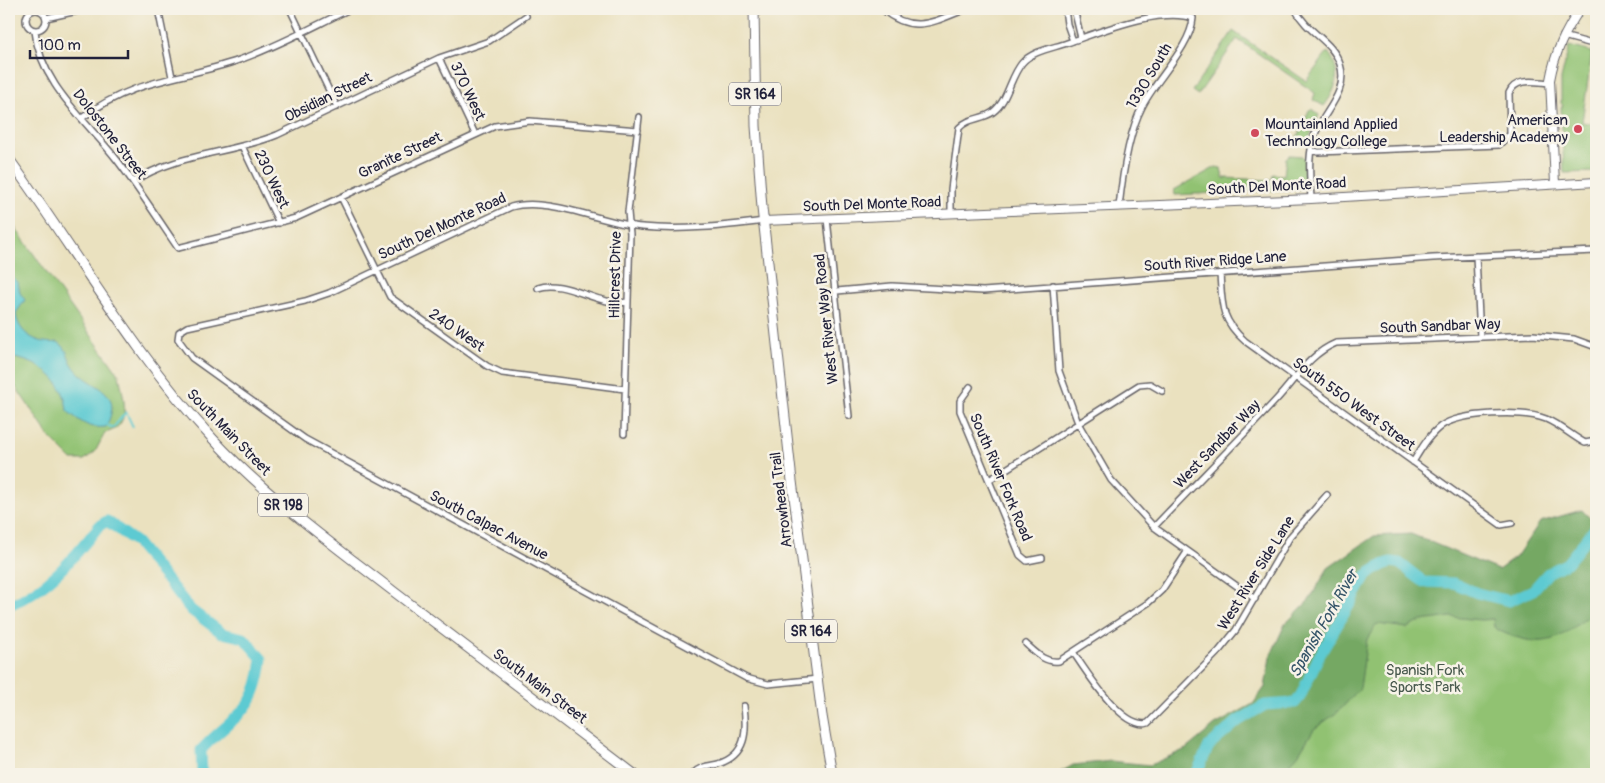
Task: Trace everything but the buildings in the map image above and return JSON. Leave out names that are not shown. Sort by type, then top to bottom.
[{"type":"main road","name":"SR 164","points":[[754,9],[756,126],[764,221]]},
{"type":"main road","name":"South Main Street","points":[[9,159],[71,246],[141,352],[191,415],[240,467],[304,523],[634,774]]},
{"type":"main road","name":"Arrowhead Trail","points":[[764,221],[792,481],[832,774]]},
{"type":"street","points":[[46,18],[86,9]]},
{"type":"street","points":[[158,9],[172,77]]},
{"type":"street","points":[[290,9],[337,106]]},
{"type":"street","points":[[82,118],[125,92],[172,77],[241,60],[350,9]]},
{"type":"street","points":[[882,9],[895,20],[910,25],[924,25],[966,9]]},
{"type":"street","points":[[1065,9],[1067,24],[1073,41]]},
{"type":"street","points":[[951,214],[952,180],[959,128],[970,119],[984,117],[998,107],[1022,63],[1032,55],[1081,38],[1074,9]]},
{"type":"street","points":[[1295,9],[1306,26],[1332,48],[1341,66],[1342,76],[1338,96],[1321,122],[1311,150],[1311,199]]},
{"type":"street","points":[[1555,184],[1550,83],[1553,63],[1562,36],[1580,9]]},
{"type":"street","points":[[36,10],[46,18],[42,28],[35,31],[28,26],[26,18],[28,14],[36,10]]},
{"type":"street","name":"1330 South","points":[[1081,38],[1130,22],[1167,15],[1184,14],[1193,18],[1187,38],[1142,108],[1122,174],[1120,207]]},
{"type":"street","name":"Obsidian Street","points":[[133,182],[154,169],[175,161],[242,146],[277,135],[439,58],[489,41],[526,16]]},
{"type":"street","name":"Dolostone Street","points":[[35,31],[38,51],[44,67],[133,182],[178,248]]},
{"type":"street","points":[[1562,36],[1596,45]]},
{"type":"street","name":"370 West","points":[[439,58],[475,134]]},
{"type":"street","points":[[1311,150],[1318,152],[1499,145],[1510,134],[1509,94],[1516,84],[1522,81],[1550,83]]},
{"type":"street","name":"Hillcrest Drive","points":[[624,434],[629,225],[639,117]]},
{"type":"street","name":"Granite Street","points":[[178,248],[279,223],[302,215],[475,134],[505,123],[530,121],[638,130]]},
{"type":"street","name":"230 West","points":[[242,146],[279,223]]},
{"type":"street","name":"South Del Monte Road","points":[[178,334],[187,327],[316,298],[511,208],[524,204],[546,205],[629,225],[668,227],[764,221],[1311,199],[1596,182]]},
{"type":"street","name":"240 West","points":[[341,197],[377,271],[394,301],[490,369],[502,373],[625,389]]},
{"type":"street","name":"West River Way Road","points":[[827,219],[837,291],[849,416]]},
{"type":"street","name":"South River Ridge Lane","points":[[837,291],[892,286],[982,291],[1220,273],[1596,250]]},
{"type":"street","points":[[1476,256],[1480,337]]},
{"type":"street","name":"South 550 West Street","points":[[1220,273],[1223,314],[1234,330],[1501,525],[1512,523]]},
{"type":"street","points":[[1053,285],[1059,371],[1078,423],[1111,480],[1154,527],[1255,599]]},
{"type":"street","points":[[538,288],[552,286],[612,303],[627,302]]},
{"type":"street","name":"South Calpac Avenue","points":[[178,334],[180,344],[192,358],[305,438],[746,678],[761,683],[775,684],[818,679]]},
{"type":"street","name":"South Sandbar Way","points":[[1296,377],[1325,347],[1336,343],[1555,335],[1596,347]]},
{"type":"street","name":"West Sandbar Way","points":[[1154,527],[1296,377]]},
{"type":"street","points":[[989,480],[1139,384],[1150,384],[1162,390]]},
{"type":"street","name":"South River Fork Road","points":[[970,387],[960,401],[960,411],[1020,555],[1027,561],[1042,558]]},
{"type":"street","points":[[1413,462],[1440,426],[1462,417],[1532,415],[1560,426],[1585,443],[1595,442]]},
{"type":"street","name":"West River Side Lane","points":[[1073,652],[1107,698],[1132,722],[1141,725],[1148,723],[1220,651],[1236,630],[1290,537],[1327,495]]},
{"type":"street","points":[[1026,644],[1051,662],[1058,661],[1148,603],[1162,590],[1188,552]]},
{"type":"street","points":[[693,774],[701,768],[717,764],[735,756],[746,736],[744,706]]},
{"type":"green space","points":[[1233,31],[1306,81],[1328,52],[1335,66],[1336,80],[1335,87],[1324,106],[1313,100],[1315,93],[1237,39],[1198,95],[1192,91]]},
{"type":"green space","name":"American Leadership Academy","points":[[1569,46],[1592,52],[1582,122],[1596,124],[1596,172],[1564,173],[1561,79]]},
{"type":"green space","points":[[1312,109],[1319,115],[1308,141],[1299,142],[1297,137],[1309,110]]},
{"type":"green space","points":[[1289,155],[1302,156],[1305,159],[1305,185],[1302,185],[1301,189],[1175,195],[1174,190],[1216,167],[1221,168],[1223,178],[1272,180],[1273,174],[1284,175],[1286,158]]},
{"type":"green space","points":[[9,219],[119,375],[124,401],[123,417],[120,424],[105,433],[95,452],[84,460],[72,460],[51,439],[9,377]]},
{"type":"green space","points":[[1582,510],[1596,524],[1596,611],[1560,636],[1542,641],[1519,638],[1494,627],[1493,619],[1481,620],[1451,617],[1422,621],[1407,628],[1377,624],[1367,639],[1360,688],[1339,711],[1314,729],[1298,755],[1280,774],[1057,774],[1073,765],[1111,761],[1150,765],[1186,749],[1215,725],[1253,704],[1265,687],[1270,657],[1285,624],[1310,599],[1328,568],[1374,536],[1411,534],[1498,570],[1516,557],[1540,522]]},
{"type":"green space","name":"Spanish Fork Sports Park","points":[[1596,538],[1596,774],[1200,774],[1232,730],[1373,576],[1508,605]]},
{"type":"water","points":[[9,275],[18,282],[20,293],[25,300],[16,313],[25,333],[37,340],[51,343],[58,342],[62,345],[74,367],[109,396],[112,404],[111,414],[106,427],[89,426],[67,411],[62,391],[51,375],[34,364],[14,358],[9,351]]},
{"type":"waterway","points":[[107,425],[113,428],[126,412],[133,427]]},
{"type":"waterway","name":"Spanish Fork River","points":[[9,605],[23,599],[59,572],[99,526],[107,521],[136,542],[191,610],[222,633],[244,638],[262,659],[255,692],[249,703],[234,720],[201,750],[202,774]]},
{"type":"waterway","name":"Spanish Fork River","points":[[1196,774],[1209,746],[1238,721],[1265,705],[1295,703],[1300,697],[1318,658],[1367,575],[1383,565],[1391,562],[1399,563],[1424,582],[1454,583],[1477,593],[1509,601],[1533,590],[1548,573],[1567,563],[1596,527]]},
{"type":"place","name":"American Leadership Academy","points":[[1578,129]]},
{"type":"place","name":"Mountainland Applied Technology College","points":[[1255,133]]}]
